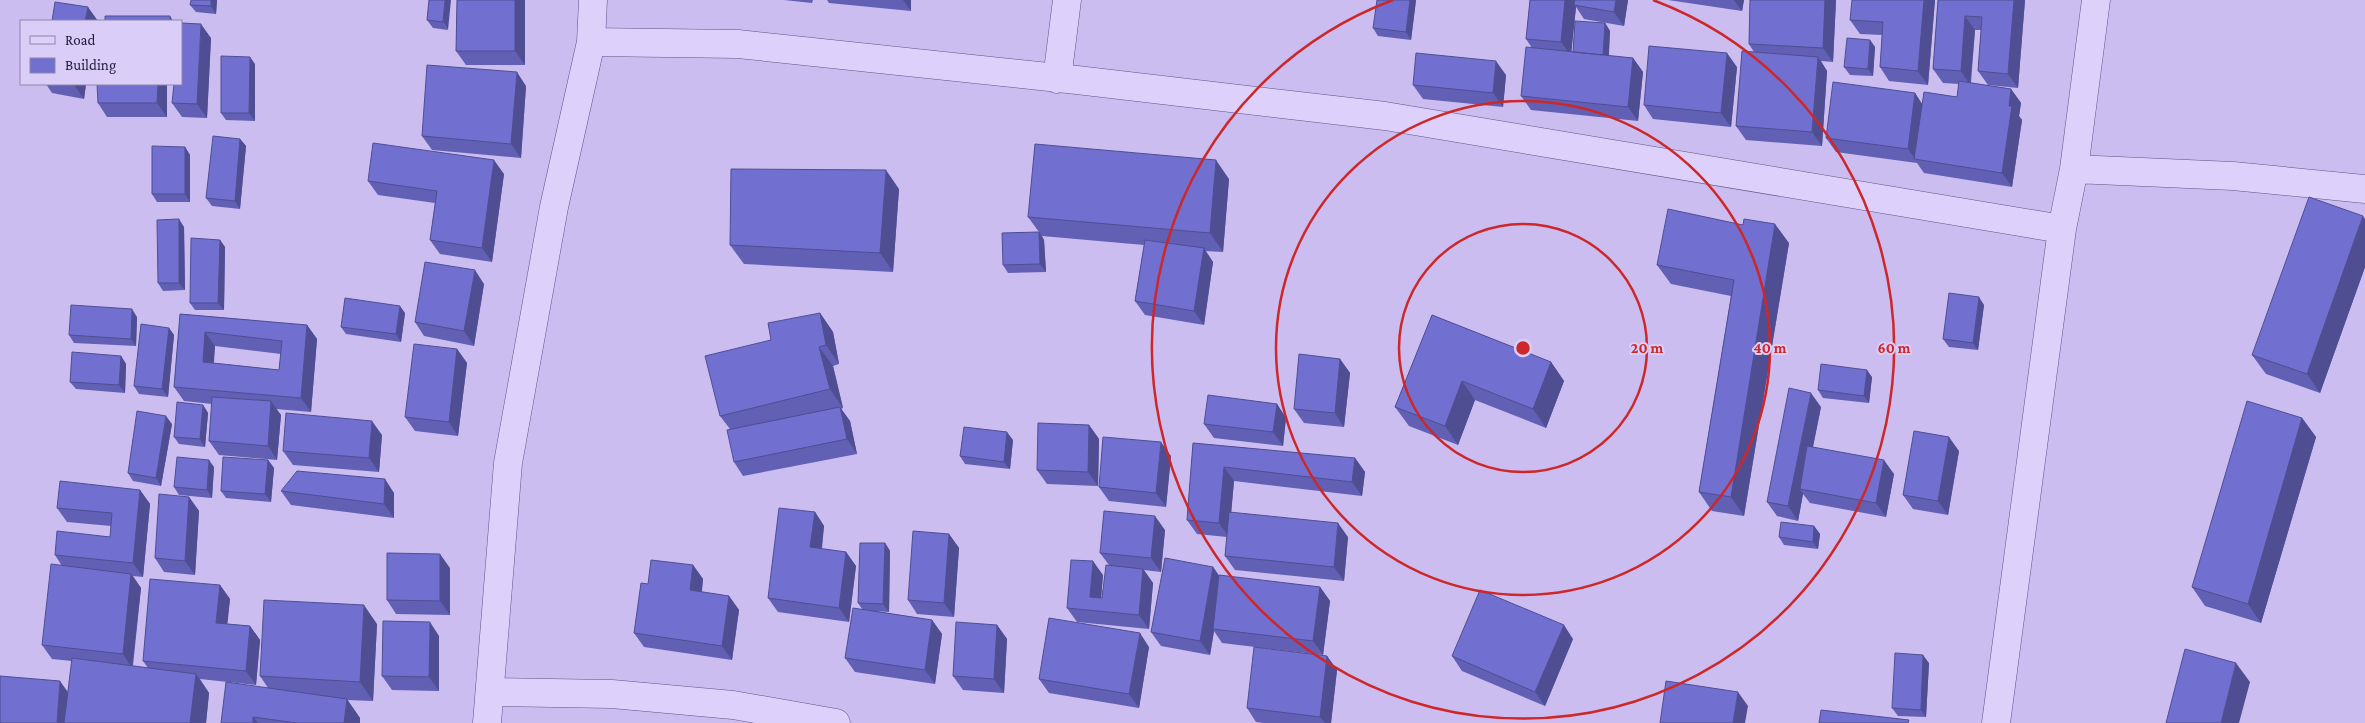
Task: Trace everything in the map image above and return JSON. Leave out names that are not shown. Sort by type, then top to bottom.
[{"type":"street","points":[[487,723],[508,463],[554,207],[591,42],[593,0]]},
{"type":"street","points":[[1058,79],[1067,0]]},
{"type":"street","points":[[1996,723],[2062,229],[2074,169],[2096,0]]},
{"type":"street","points":[[591,42],[738,44],[1385,116],[2062,229]]},
{"type":"street","points":[[2074,169],[2233,176],[2365,189]]},
{"type":"street","points":[[491,692],[631,695],[733,705],[836,723]]},
{"type":"building","points":[[191,0],[211,0],[211,6],[190,5]]},
{"type":"building","points":[[429,0],[445,0],[443,22],[427,20]]},
{"type":"building","points":[[457,0],[515,0],[515,51],[456,51]]},
{"type":"building","points":[[1377,0],[1410,0],[1406,32],[1373,28]]},
{"type":"building","points":[[1530,0],[1565,0],[1561,42],[1526,39]]},
{"type":"building","points":[[1575,0],[1616,0],[1614,12],[1574,5]]},
{"type":"building","points":[[1750,0],[1825,0],[1823,48],[1749,44]]},
{"type":"building","points":[[1852,0],[1924,0],[1918,71],[1880,67],[1883,22],[1850,20]]},
{"type":"building","points":[[1938,0],[2014,0],[2008,74],[1978,71],[1982,17],[1965,16],[1961,71],[1933,69]]},
{"type":"building","points":[[55,2],[88,7],[85,20],[52,20]]},
{"type":"building","points":[[105,16],[170,16],[170,20],[105,20]]},
{"type":"building","points":[[1575,21],[1605,23],[1603,55],[1573,52]]},
{"type":"building","points":[[182,23],[201,24],[197,104],[172,103],[174,85],[182,85]]},
{"type":"building","points":[[1847,38],[1870,40],[1868,69],[1844,67]]},
{"type":"building","points":[[1649,46],[1727,53],[1721,113],[1644,105]]},
{"type":"building","points":[[1526,47],[1633,58],[1628,107],[1521,96]]},
{"type":"building","points":[[1742,51],[1818,57],[1812,132],[1736,126]]},
{"type":"building","points":[[1416,53],[1496,61],[1493,93],[1413,85]]},
{"type":"building","points":[[221,56],[250,57],[249,113],[221,113]]},
{"type":"building","points":[[427,65],[517,72],[511,144],[422,136]]},
{"type":"building","points":[[1959,81],[2011,89],[2009,106],[2012,106],[2002,173],[1914,159],[1924,92],[1957,97]]},
{"type":"building","points":[[1833,82],[1915,93],[1908,149],[1826,138]]},
{"type":"building","points":[[97,85],[158,85],[157,103],[98,103]]},
{"type":"building","points":[[213,136],[240,139],[235,201],[206,198]]},
{"type":"building","points":[[373,143],[494,160],[482,248],[430,240],[437,191],[368,181]]},
{"type":"building","points":[[1035,144],[1216,160],[1210,233],[1028,217]]},
{"type":"building","points":[[152,146],[185,147],[185,194],[152,194]]},
{"type":"building","points":[[731,169],[886,170],[880,253],[730,245]]},
{"type":"building","points":[[2309,197],[2363,216],[2307,374],[2252,355]]},
{"type":"building","points":[[1668,209],[1743,225],[1744,219],[1775,224],[1731,497],[1699,492],[1734,280],[1657,265]]},
{"type":"building","points":[[179,219],[179,283],[158,283],[157,220]]},
{"type":"building","points":[[1039,232],[1040,264],[1003,265],[1002,233]]},
{"type":"building","points":[[191,238],[220,240],[218,303],[190,303]]},
{"type":"building","points":[[1145,240],[1204,248],[1194,311],[1135,301]]},
{"type":"building","points":[[425,262],[475,270],[464,331],[415,322]]},
{"type":"building","points":[[1949,293],[1979,297],[1973,343],[1943,339]]},
{"type":"building","points":[[345,298],[400,306],[396,334],[341,327]]},
{"type":"building","points":[[71,305],[132,309],[131,339],[69,335]]},
{"type":"building","points":[[820,313],[826,345],[819,347],[830,389],[720,416],[705,356],[771,340],[768,323]]},
{"type":"building","points":[[180,314],[307,325],[301,398],[174,387]],"holes":[[[205,332],[282,341],[279,370],[203,362]]]},
{"type":"building","points":[[1432,315],[1551,362],[1533,409],[1462,381],[1445,426],[1395,407]]},
{"type":"building","points":[[141,324],[169,328],[162,389],[134,386]]},
{"type":"building","points":[[414,344],[457,349],[449,422],[405,417]]},
{"type":"building","points":[[72,352],[121,356],[119,385],[70,382]]},
{"type":"building","points":[[1299,354],[1340,359],[1335,413],[1294,409]]},
{"type":"building","points":[[1821,364],[1867,370],[1864,396],[1818,390]]},
{"type":"building","points":[[1789,388],[1811,393],[1788,506],[1767,502]]},
{"type":"building","points":[[1208,395],[1277,404],[1273,432],[1204,424]]},
{"type":"building","points":[[212,397],[271,401],[268,446],[209,441]]},
{"type":"building","points":[[2247,401],[2302,418],[2248,604],[2192,587]]},
{"type":"building","points":[[177,402],[203,405],[200,439],[174,437]]},
{"type":"building","points":[[840,407],[847,439],[734,462],[727,430]]},
{"type":"building","points":[[137,411],[166,416],[156,478],[128,473]]},
{"type":"building","points":[[286,413],[372,421],[369,458],[283,451]]},
{"type":"building","points":[[1038,423],[1089,425],[1088,472],[1037,470]]},
{"type":"building","points":[[964,427],[1007,432],[1004,462],[960,456]]},
{"type":"building","points":[[1914,431],[1949,437],[1938,501],[1903,495]]},
{"type":"building","points":[[1103,437],[1161,442],[1156,493],[1099,487]]},
{"type":"building","points":[[1193,443],[1355,458],[1352,482],[1224,467],[1219,523],[1187,520]]},
{"type":"building","points":[[1807,446],[1884,460],[1876,503],[1800,489]]},
{"type":"building","points":[[177,457],[209,460],[207,490],[174,487]]},
{"type":"building","points":[[223,457],[268,460],[265,494],[221,491]]},
{"type":"building","points":[[297,471],[385,479],[384,504],[281,491]]},
{"type":"building","points":[[60,481],[140,490],[133,563],[55,555],[57,531],[110,537],[112,513],[57,508]]},
{"type":"building","points":[[159,494],[189,497],[185,561],[155,558]]},
{"type":"building","points":[[779,508],[815,512],[810,547],[846,552],[839,608],[768,598]]},
{"type":"building","points":[[1104,511],[1155,516],[1151,558],[1100,553]]},
{"type":"building","points":[[1229,512],[1338,523],[1334,567],[1225,556]]},
{"type":"building","points":[[1781,522],[1814,526],[1813,542],[1779,537]]},
{"type":"building","points":[[913,531],[949,534],[944,603],[908,600]]},
{"type":"building","points":[[860,543],[885,543],[883,604],[858,603]]},
{"type":"building","points":[[387,553],[440,554],[440,601],[387,600]]},
{"type":"building","points":[[1165,558],[1213,567],[1200,641],[1151,632]]},
{"type":"building","points":[[651,560],[693,565],[690,590],[729,596],[722,646],[634,633],[641,583],[648,584]]},
{"type":"building","points":[[1071,560],[1093,561],[1090,597],[1102,598],[1106,565],[1143,569],[1139,615],[1067,608]]},
{"type":"building","points":[[51,564],[131,574],[123,654],[42,645]]},
{"type":"building","points":[[1219,575],[1320,587],[1313,641],[1213,629]]},
{"type":"building","points":[[150,579],[220,585],[216,623],[250,626],[246,671],[143,661]]},
{"type":"building","points":[[1480,590],[1564,625],[1535,692],[1452,656]]},
{"type":"building","points":[[264,600],[364,605],[360,682],[260,676]]},
{"type":"building","points":[[853,608],[932,620],[925,670],[845,658]]},
{"type":"building","points":[[1049,618],[1140,633],[1129,694],[1039,679]]},
{"type":"building","points":[[383,621],[430,622],[429,677],[382,676]]},
{"type":"building","points":[[956,622],[997,625],[994,679],[953,676]]},
{"type":"building","points":[[1254,647],[1327,656],[1320,717],[1247,708]]},
{"type":"building","points":[[2185,649],[2236,663],[2221,723],[2166,723]]},
{"type":"building","points":[[1895,653],[1923,655],[1921,710],[1892,708]]},
{"type":"building","points":[[72,658],[196,674],[190,723],[64,723]]},
{"type":"building","points":[[0,676],[60,681],[57,723],[0,723]]},
{"type":"building","points":[[1666,681],[1738,692],[1733,723],[1660,723]]},
{"type":"building","points":[[226,682],[347,699],[344,723],[297,723],[253,717],[253,723],[221,723]]},
{"type":"building","points":[[1821,710],[1909,720],[1908,723],[1819,723]]}]
